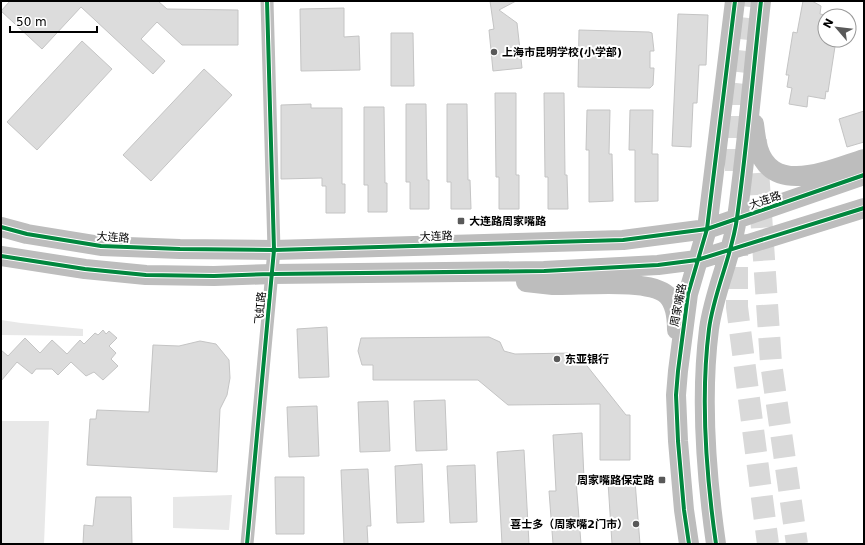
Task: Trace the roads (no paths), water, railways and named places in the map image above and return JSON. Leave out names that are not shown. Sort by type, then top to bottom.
[{"type":"main road","name":"周家嘴路","points":[[688,544],[678,441],[676,395],[678,371],[682,330],[688,294],[707,229],[735,1]]},
{"type":"main road","points":[[716,544],[708,478],[705,382],[709,329],[716,291],[729,251],[737,219],[761,1]]},
{"type":"main road","points":[[754,66],[754,122],[756,139],[762,156],[772,169],[786,176],[797,177],[811,175],[864,159]]},
{"type":"main road","name":"大连路","points":[[1,227],[27,234],[101,246],[274,250],[623,240],[707,229],[864,175]]},
{"type":"main road","points":[[1,256],[78,268],[146,275],[214,276],[544,271],[658,265],[697,260],[864,208]]},
{"type":"main road","points":[[481,272],[516,281],[554,285],[632,285],[658,290],[666,295],[671,301],[677,323],[678,371]]},
{"type":"street","name":"飞虹路","points":[[247,544],[274,250],[267,1]]},
{"type":"tunnel","points":[[736,171],[736,87],[746,1]]},
{"type":"tunnel","points":[[756,140],[771,363],[797,544]]},
{"type":"tunnel","points":[[737,234],[737,307],[768,544]]},
{"type":"place","name":"上海市昆明学校(小学部)","points":[[494,52]]},
{"type":"place","name":"大连路周家嘴路","points":[[461,221]]},
{"type":"place","name":"东亚银行","points":[[557,359]]},
{"type":"place","name":"周家嘴路保定路","points":[[662,480]]},
{"type":"place","name":"喜士多（周家嘴2门市）","points":[[636,524]]}]
